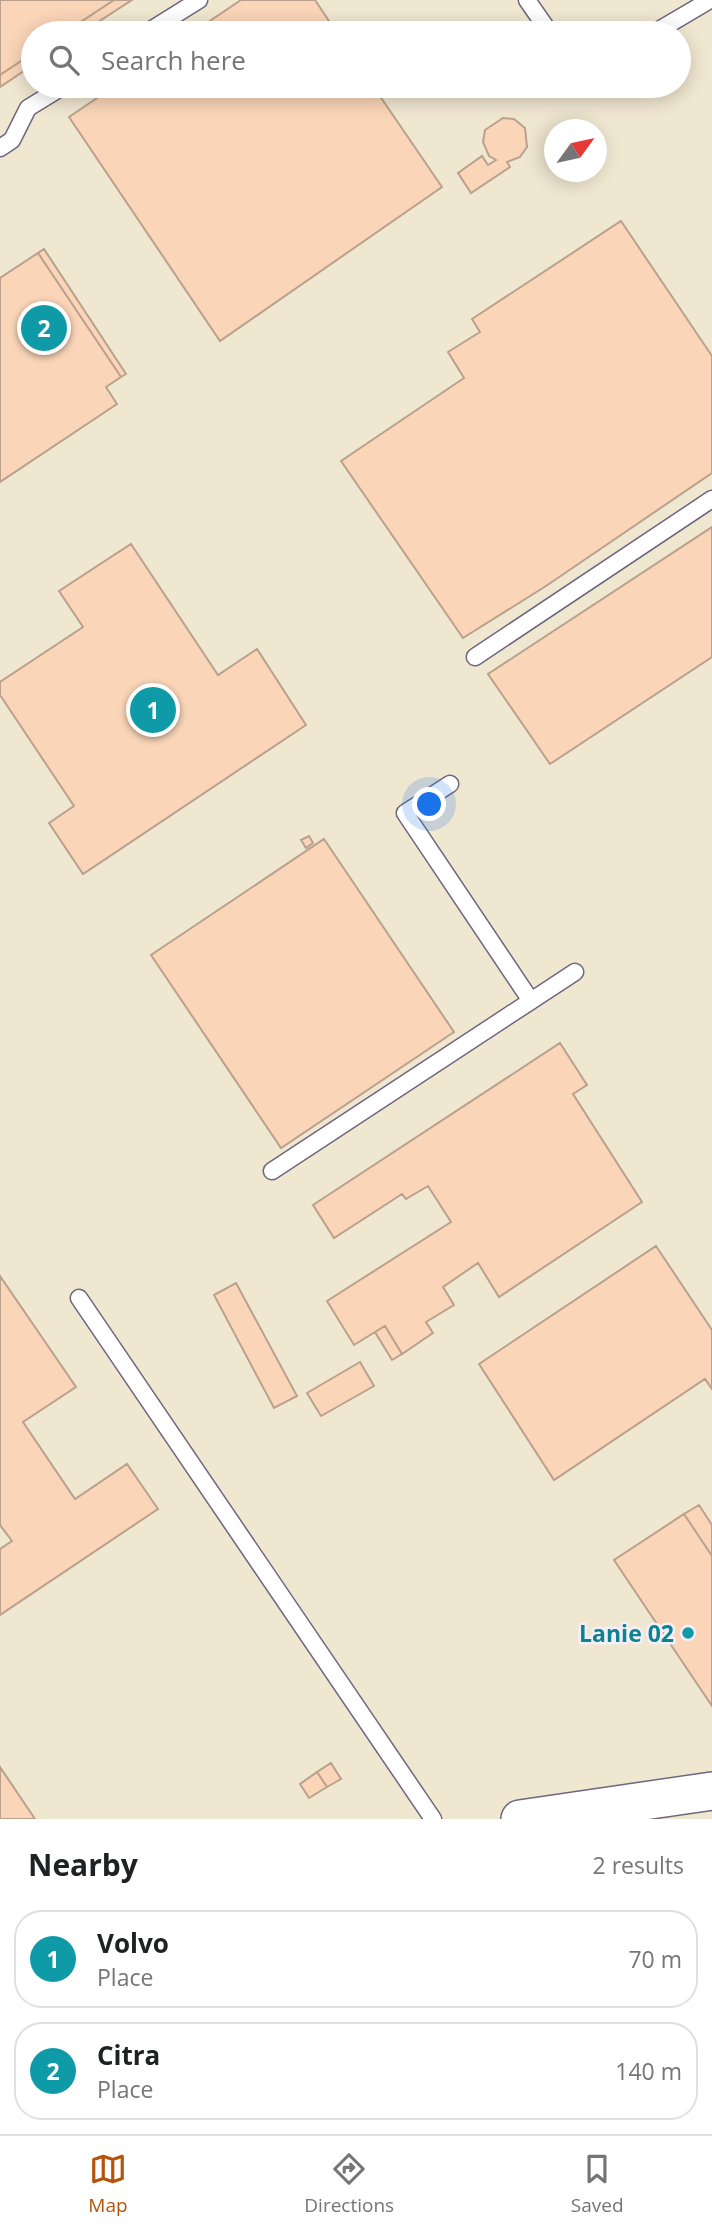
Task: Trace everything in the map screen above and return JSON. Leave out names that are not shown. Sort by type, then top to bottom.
[{"type":"street","points":[[520,1819],[712,1791]]},
{"type":"lane","points":[[165,21],[199,0]]},
{"type":"lane","points":[[527,0],[542,21]]},
{"type":"lane","points":[[674,21],[710,0]]},
{"type":"lane","points":[[0,148],[12,140],[28,108],[44,98]]},
{"type":"lane","points":[[475,657],[712,499]]},
{"type":"lane","points":[[450,784],[405,813],[531,1001]]},
{"type":"lane","points":[[272,1171],[575,971]]},
{"type":"lane","points":[[79,1298],[432,1819]]},
{"type":"shaded area","points":[[0,0],[712,0],[712,1819],[0,1819]]},
{"type":"building","points":[[0,0],[114,0],[82,21],[21,21],[21,61],[0,75]]},
{"type":"building","points":[[114,0],[132,0],[100,21],[82,21]]},
{"type":"building","points":[[241,0],[315,0],[329,21],[210,21]]},
{"type":"building","points":[[21,61],[21,73],[0,87],[0,75]]},
{"type":"building","points":[[97,98],[381,98],[442,187],[220,341],[69,117]]},
{"type":"building","points":[[503,118],[514,119],[525,128],[527,147],[520,157],[507,162],[510,167],[471,193],[458,173],[482,156],[488,165],[496,160],[489,156],[483,142],[485,130]]},
{"type":"building","points":[[621,221],[712,356],[712,473],[546,586],[463,638],[341,461],[464,378],[448,352],[480,332],[472,319]]},
{"type":"building","points":[[44,249],[126,374],[121,377],[38,253]]},
{"type":"building","points":[[38,253],[121,377],[106,387],[117,404],[0,482],[0,278]]},
{"type":"building","points":[[712,527],[712,657],[550,764],[488,674]]},
{"type":"building","points":[[131,544],[218,675],[257,649],[306,725],[83,874],[49,823],[74,806],[0,695],[0,682],[83,627],[59,591]]},
{"type":"building","points":[[309,836],[313,843],[306,848],[301,840]]},
{"type":"building","points":[[324,839],[454,1032],[281,1148],[151,955]]},
{"type":"building","points":[[560,1043],[587,1085],[573,1094],[642,1202],[499,1297],[478,1263],[443,1287],[454,1305],[426,1322],[433,1333],[402,1354],[385,1326],[354,1345],[327,1301],[451,1222],[428,1186],[406,1199],[402,1194],[334,1238],[313,1205]]},
{"type":"building","points":[[656,1246],[712,1330],[712,1389],[705,1379],[554,1480],[479,1364]]},
{"type":"building","points":[[0,1276],[76,1387],[23,1422],[75,1499],[127,1464],[158,1509],[0,1615],[0,1549],[12,1541],[0,1525]]},
{"type":"building","points":[[236,1283],[297,1396],[274,1408],[214,1295]]},
{"type":"building","points":[[385,1326],[402,1354],[392,1360],[375,1332]]},
{"type":"building","points":[[360,1362],[374,1386],[321,1416],[307,1393]]},
{"type":"building","points":[[699,1505],[712,1525],[712,1556],[684,1514]]},
{"type":"building","name":"Lanie 02","points":[[684,1514],[712,1556],[712,1706],[614,1560]]},
{"type":"building","points":[[331,1763],[341,1779],[327,1787],[317,1772]]},
{"type":"building","points":[[0,1767],[35,1819],[0,1819]]},
{"type":"building","points":[[317,1772],[327,1787],[309,1798],[300,1784]]},
{"type":"place","name":"Citra","points":[[44,328]]},
{"type":"place","name":"Volvo","points":[[153,710]]},
{"type":"place","name":"Lanie 02","points":[[688,1633]]}]
